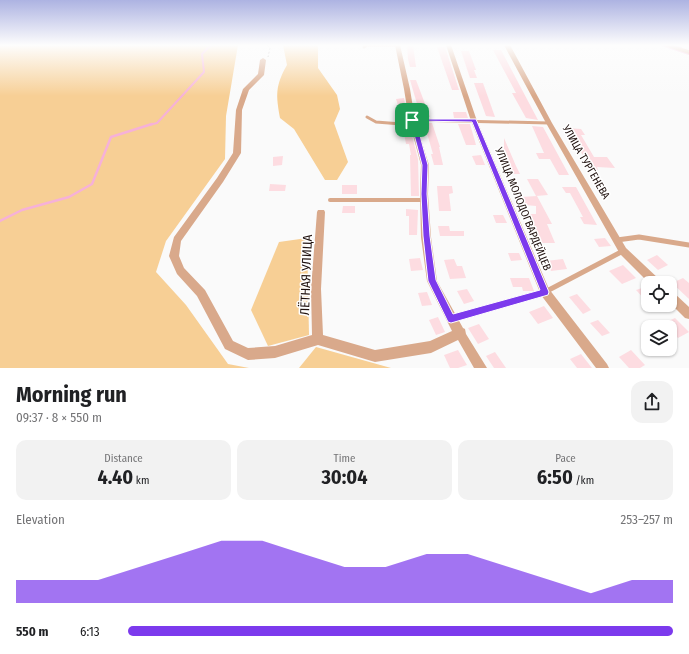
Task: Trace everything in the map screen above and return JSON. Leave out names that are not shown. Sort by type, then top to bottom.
[{"type":"street","points":[[263,62],[261,75],[246,88],[239,110],[236,153],[220,180],[177,240],[174,256],[180,271],[201,293],[229,345],[248,354],[275,352],[318,339],[375,356],[431,347],[461,333]]},
{"type":"street","points":[[401,62],[413,122],[425,165],[424,200],[426,236],[432,281],[451,319],[461,333],[481,368]]},
{"type":"street","name":"УЛИЦА МОЛОДОГВАРДЕЙЦЕВ","points":[[454,62],[474,121],[545,292],[603,368]]},
{"type":"street","name":"УЛИЦА ТУРГЕНЕВА","points":[[517,62],[549,123],[623,251],[649,276]]},
{"type":"street","name":"ЛЁТНАЯ УЛИЦА","points":[[318,339],[316,289],[321,212]]},
{"type":"street","points":[[677,303],[689,314]]},
{"type":"lane","points":[[367,117],[376,122],[474,121],[549,123]]},
{"type":"lane","points":[[330,200],[424,200]]},
{"type":"lane","points":[[617,240],[639,237],[689,245]]},
{"type":"lane","points":[[451,319],[545,292],[623,251]]},
{"type":"shaded area","points":[[0,62],[235,62],[226,116],[225,159],[166,241],[156,272],[186,305],[228,364],[249,368],[0,368]]},
{"type":"shaded area","points":[[286,62],[318,62],[318,68],[337,95],[340,109],[334,123],[348,162],[337,180],[325,180],[294,129],[280,118],[277,97],[278,85],[287,65]]},
{"type":"shaded area","points":[[307,238],[309,335],[268,346],[251,310],[279,242]]},
{"type":"shaded area","points":[[316,347],[391,368],[299,368]]},
{"type":"building","points":[[409,62],[415,62],[416,67],[410,67]]},
{"type":"building","points":[[442,62],[450,62],[459,90],[452,90]]},
{"type":"building","points":[[465,62],[473,62],[476,70],[474,70],[477,78],[470,78]]},
{"type":"building","points":[[500,62],[507,62],[538,120],[526,118],[512,93],[516,93]]},
{"type":"building","points":[[410,80],[416,80],[430,117],[422,117],[420,114]]},
{"type":"building","points":[[474,83],[483,83],[495,117],[486,116]]},
{"type":"building","points":[[404,98],[407,115],[401,115],[396,99]]},
{"type":"building","points":[[453,112],[466,112],[468,118],[454,118]]},
{"type":"building","points":[[424,123],[432,123],[440,147],[443,165],[434,165],[431,154],[433,154]]},
{"type":"building","points":[[458,124],[470,124],[476,145],[466,145]]},
{"type":"building","points":[[532,126],[543,127],[569,175],[559,175],[550,159],[539,159],[536,153],[544,153]]},
{"type":"building","points":[[403,127],[410,128],[418,159],[419,196],[411,196],[411,155],[409,144],[406,144]]},
{"type":"building","points":[[566,128],[581,129],[585,135],[581,135],[594,157],[607,157],[615,168],[597,167],[598,170],[589,169],[585,162],[587,162]]},
{"type":"building","points":[[504,138],[520,174],[508,174],[504,166],[500,154],[504,154]]},
{"type":"building","points":[[481,155],[485,165],[476,165],[472,156]]},
{"type":"building","points":[[283,156],[282,165],[273,166],[273,157]]},
{"type":"building","points":[[527,179],[538,179],[548,195],[536,196]]},
{"type":"building","points":[[270,184],[286,185],[285,191],[269,191]]},
{"type":"building","points":[[342,185],[357,185],[357,194],[342,194]]},
{"type":"building","points":[[437,186],[452,186],[453,193],[449,194],[451,211],[439,211]]},
{"type":"building","points":[[562,187],[576,187],[597,225],[584,224],[580,217],[583,217],[570,193],[566,193]]},
{"type":"building","points":[[537,196],[552,224],[547,224],[555,243],[541,243],[529,214],[536,214],[536,206],[525,205],[521,197]]},
{"type":"building","points":[[343,206],[355,206],[355,213],[342,213]]},
{"type":"building","points":[[406,209],[418,210],[417,235],[409,235],[409,216],[406,216]]},
{"type":"building","points":[[493,215],[503,215],[507,223],[496,223]]},
{"type":"building","points":[[438,226],[449,226],[450,231],[464,231],[464,236],[440,236]]},
{"type":"building","points":[[605,238],[611,246],[599,247],[594,239]]},
{"type":"building","points":[[508,253],[519,253],[522,260],[511,261]]},
{"type":"building","points":[[657,255],[668,265],[658,270],[647,260]]},
{"type":"building","points":[[420,258],[423,270],[411,271],[409,259]]},
{"type":"building","points":[[454,259],[457,266],[462,266],[466,278],[450,279],[444,260]]},
{"type":"building","points":[[563,259],[567,269],[551,271],[546,261]]},
{"type":"building","points":[[623,265],[636,278],[622,284],[609,271]]},
{"type":"building","points":[[510,278],[529,278],[534,291],[523,291],[522,287],[513,287]]},
{"type":"building","points":[[683,278],[689,283],[689,299],[677,288],[677,281]]},
{"type":"building","points":[[641,288],[641,295],[636,290]]},
{"type":"building","points":[[467,289],[474,301],[464,304],[457,291]]},
{"type":"building","points":[[427,292],[432,305],[422,306],[418,293]]},
{"type":"building","points":[[577,294],[591,310],[583,314],[569,297]]},
{"type":"building","points":[[544,306],[553,318],[538,324],[529,312]]},
{"type":"building","points":[[438,317],[445,332],[436,335],[429,320]]},
{"type":"building","points":[[598,320],[610,333],[602,336],[590,323]]},
{"type":"building","points":[[677,320],[689,332],[678,338],[677,337]]},
{"type":"building","points":[[479,324],[489,339],[478,344],[468,328]]},
{"type":"building","points":[[458,350],[467,365],[458,368],[450,368],[444,355]]},
{"type":"building","points":[[631,350],[645,365],[640,368],[629,368],[619,357]]},
{"type":"building","points":[[495,352],[506,368],[494,368],[486,356]]},
{"type":"building","points":[[581,354],[592,368],[577,368],[570,359]]},
{"type":"waterway","points":[[149,125],[157,123],[204,72],[203,62]]},
{"type":"waterway","points":[[0,221],[22,210],[69,197],[92,184],[111,137],[152,124]]},
{"type":"route","points":[[412,120],[474,121],[545,292],[451,319],[432,281],[426,236],[424,194],[425,165],[412,120]]}]
